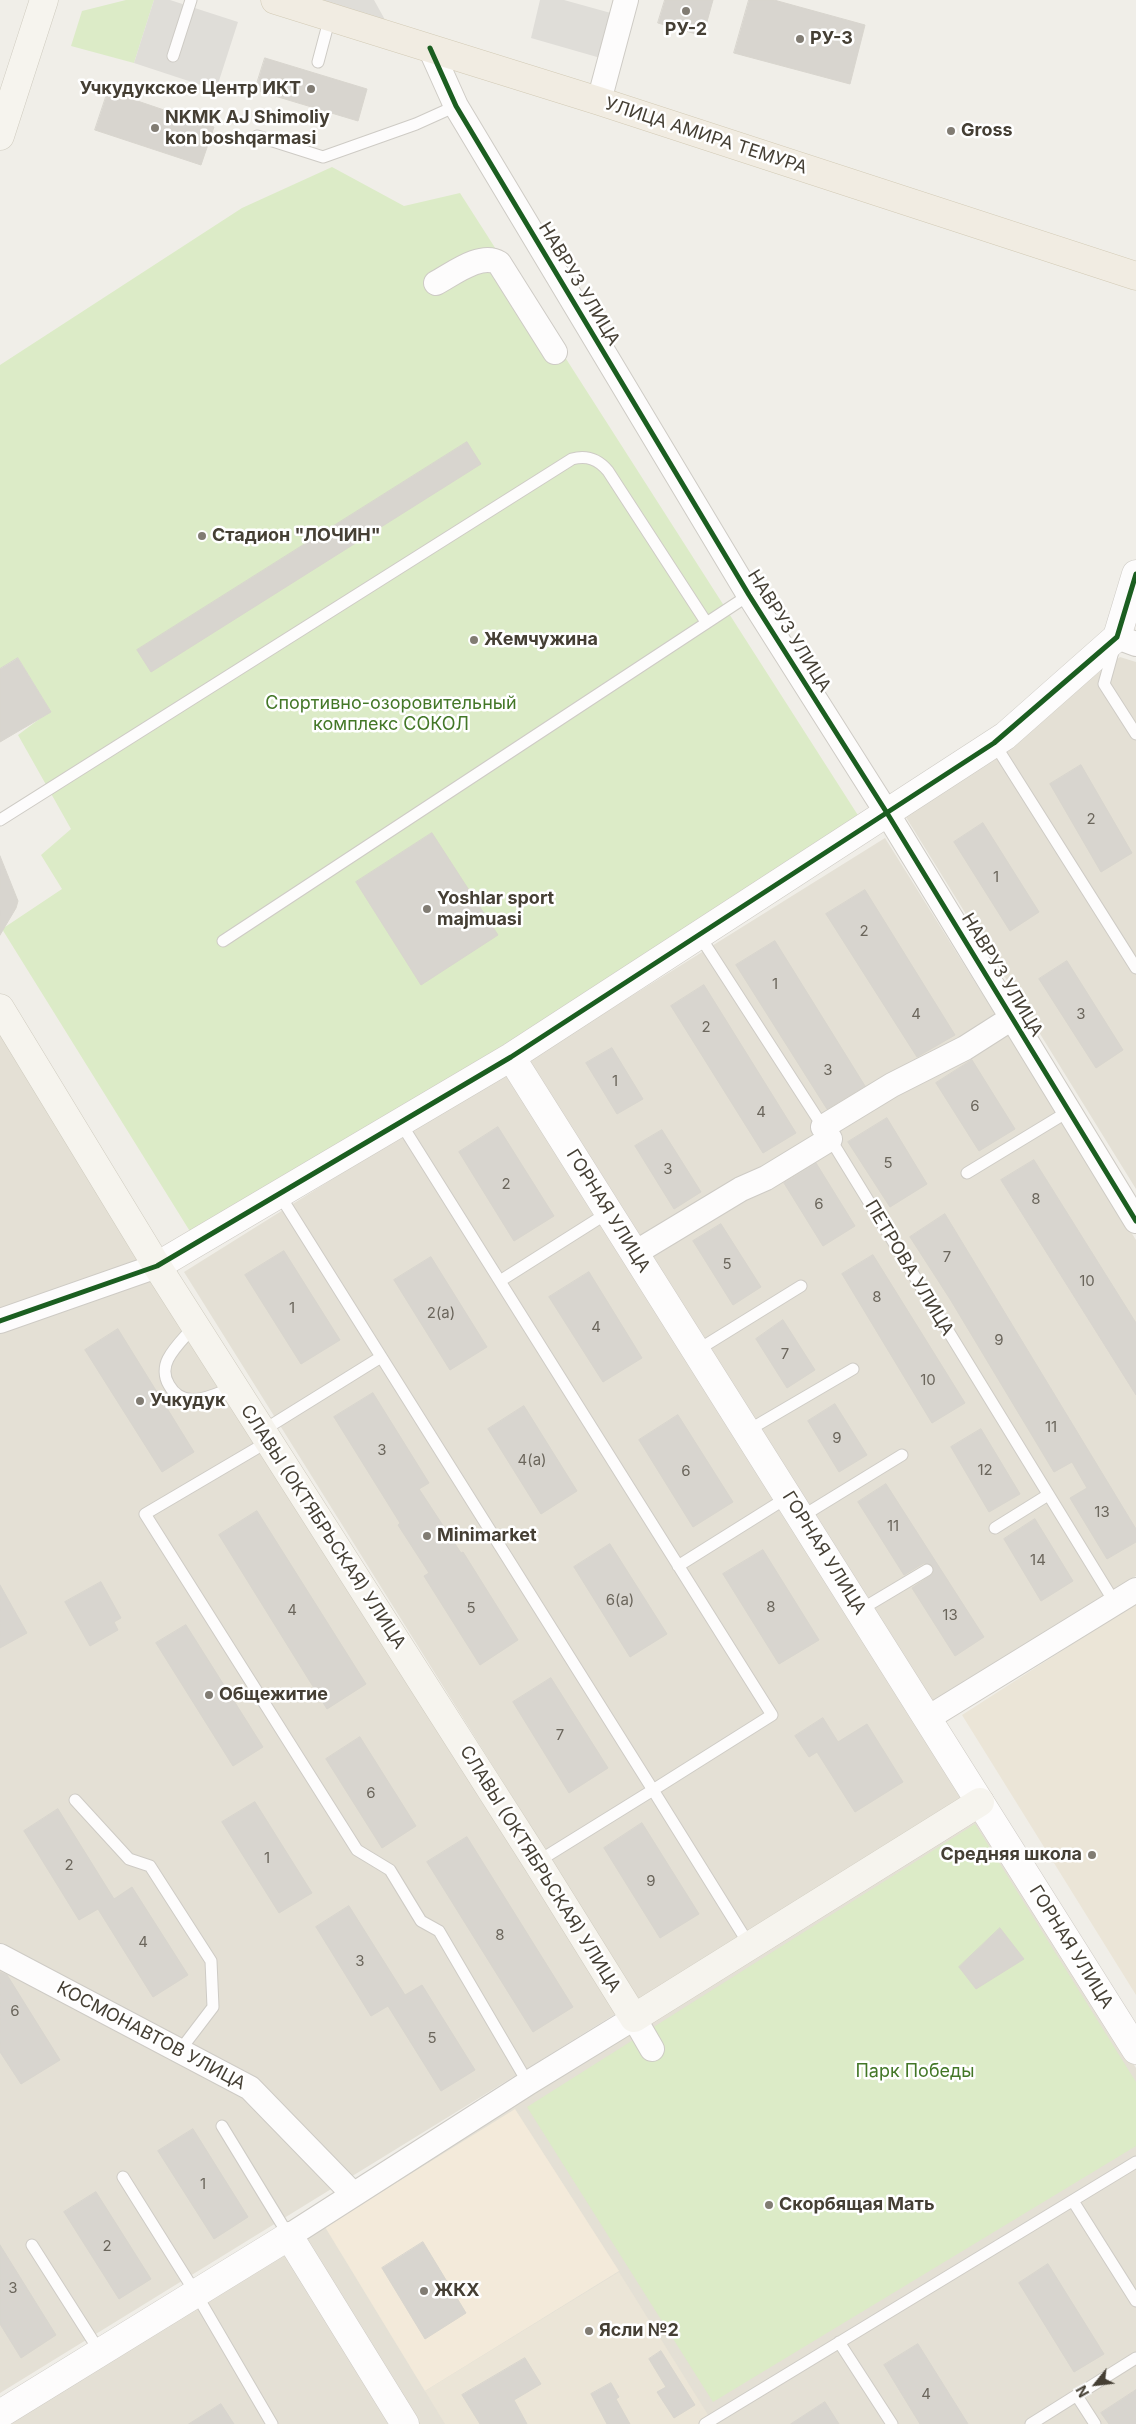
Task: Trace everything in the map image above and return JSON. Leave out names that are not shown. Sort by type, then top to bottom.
[{"type":"main road","points":[[0,136],[44,0]]},
{"type":"main road","name":"УЛИЦА АМИРА ТЕМУРА","points":[[275,0],[599,102],[1136,276]]},
{"type":"main road","name":"СЛАВЫ (ОКТЯБРЬСКАЯ) УЛИЦА","points":[[0,1008],[194,1325],[538,1862],[634,2018]]},
{"type":"main road","points":[[634,2018],[980,1802]]},
{"type":"street","points":[[599,102],[626,0]]},
{"type":"street","name":"НАВРУЗ УЛИЦА","points":[[430,48],[456,106],[749,594],[887,813],[1136,1221]]},
{"type":"street","points":[[436,282],[483,260],[492,259],[499,263],[555,352]]},
{"type":"street","points":[[0,1321],[157,1266],[511,1057],[994,743],[1126,640],[1136,574]]},
{"type":"street","points":[[635,1253],[741,1188],[766,1178],[892,1085],[965,1048],[1012,1018]]},
{"type":"street","name":"ГОРНАЯ УЛИЦА","points":[[511,1057],[1136,2050]]},
{"type":"street","points":[[928,1718],[1136,1590]]},
{"type":"street","name":"КОСМОНАВТОВ УЛИЦА","points":[[0,1956],[250,2088],[353,2194]]},
{"type":"street","points":[[1,2411],[289,2236],[528,2083],[634,2018],[652,2049]]},
{"type":"street","points":[[289,2236],[405,2424]]},
{"type":"lane","points":[[173,56],[191,0]]},
{"type":"lane","points":[[318,62],[330,17]]},
{"type":"lane","points":[[257,136],[323,157],[416,124],[456,106]]},
{"type":"lane","points":[[0,820],[572,459],[580,457],[596,460],[608,471],[706,622]]},
{"type":"lane","points":[[223,941],[749,594]]},
{"type":"lane","points":[[1126,640],[1104,684],[1136,734]]},
{"type":"lane","points":[[994,743],[1136,968]]},
{"type":"lane","name":"ПЕТРОВА УЛИЦА","points":[[699,935],[827,1133],[1115,1603]]},
{"type":"lane","points":[[967,1173],[1069,1112]]},
{"type":"lane","points":[[400,1122],[772,1715],[538,1862]]},
{"type":"lane","points":[[279,1194],[750,1946]]},
{"type":"lane","points":[[500,1281],[609,1212]]},
{"type":"lane","points":[[696,1351],[801,1286]]},
{"type":"lane","points":[[194,1325],[168,1358],[165,1365],[167,1382],[171,1389],[177,1395],[192,1401],[234,1387]]},
{"type":"lane","points":[[381,1357],[265,1436],[145,1514],[357,1850],[390,1870],[421,1922],[439,1930],[528,2083]]},
{"type":"lane","points":[[747,1431],[853,1369]]},
{"type":"lane","points":[[678,1566],[902,1455]]},
{"type":"lane","points":[[995,1528],[1048,1495]]},
{"type":"lane","points":[[860,1610],[927,1570]]},
{"type":"lane","points":[[75,1800],[129,1859],[150,1866],[211,1961],[213,2007],[181,2050]]},
{"type":"lane","points":[[222,2126],[289,2236]]},
{"type":"lane","points":[[705,2424],[1136,2162]]},
{"type":"lane","points":[[124,2178],[195,2292],[272,2424]]},
{"type":"lane","points":[[1073,2201],[1136,2301]]},
{"type":"lane","points":[[32,2245],[100,2352]]},
{"type":"lane","points":[[839,2342],[892,2424]]},
{"type":"lane","points":[[1031,2424],[1136,2358]]},
{"type":"lane","points":[[1077,2396],[1095,2424]]},
{"type":"shaded area","points":[[154,0],[170,0],[238,22],[216,90],[134,63]]},
{"type":"shaded area","points":[[308,0],[374,0],[389,27]]},
{"type":"shaded area","points":[[540,0],[564,0],[618,15],[604,59],[531,38]]},
{"type":"shaded area","points":[[1120,657],[1136,662],[1136,1189],[904,814]]},
{"type":"shaded area","points":[[885,838],[1136,1240],[1136,1576],[931,1704],[529,1060]]},
{"type":"shaded area","points":[[0,1029],[617,2013],[0,2393]]},
{"type":"shaded area","points":[[510,1068],[966,1797],[640,2001],[184,1272]]},
{"type":"shaded area","name":"Средняя школа","points":[[1136,1603],[1136,1995],[962,1715]]},
{"type":"shaded area","points":[[976,1812],[1136,2068],[1136,2424],[0,2424]]},
{"type":"shaded area","name":"ЖКХ","points":[[515,2109],[619,2271],[425,2391],[325,2227]]},
{"type":"shaded area","name":"Ясли №2","points":[[619,2272],[710,2418],[699,2424],[445,2424],[425,2391]]},
{"type":"green space","points":[[126,0],[154,0],[134,63],[71,46],[82,11]]},
{"type":"green space","name":"Спортивно-озоровительный комплекс СОКОЛ","points":[[332,167],[404,206],[460,193],[861,820],[447,1085],[191,1233],[2,929],[62,889],[41,855],[71,829],[18,735],[50,711],[18,658],[0,669],[0,365],[242,208]]},
{"type":"green space","name":"Парк Победы","points":[[975,1824],[1136,2082],[1136,2146],[713,2402],[527,2107]]},
{"type":"building","name":"РУ-2","points":[[665,0],[713,0],[703,36],[658,23]]},
{"type":"building","name":"РУ-3","points":[[749,0],[774,0],[865,25],[850,84],[734,53]]},
{"type":"building","name":"Учкудукское Центр ИКТ","points":[[265,58],[367,89],[358,121],[255,90]]},
{"type":"building","name":"NKMK AJ Shimoliy kon boshqarmasi","points":[[108,91],[214,127],[201,165],[95,130]]},
{"type":"building","points":[[467,442],[481,464],[151,672],[137,650]]},
{"type":"building","points":[[18,658],[51,712],[0,742],[0,669]]},
{"type":"building","points":[[1081,765],[1132,853],[1101,872],[1050,784]]},
{"type":"building","points":[[983,823],[1039,912],[1010,931],[954,842]]},
{"type":"building","name":"Yoshlar sport majmuasi","points":[[432,833],[498,935],[421,985],[356,882]]},
{"type":"building","points":[[0,856],[18,901],[16,908],[0,935]]},
{"type":"building","points":[[865,890],[955,1035],[917,1057],[826,914]]},
{"type":"building","points":[[775,941],[865,1086],[827,1109],[736,965]]},
{"type":"building","points":[[1067,961],[1123,1050],[1096,1068],[1039,979]]},
{"type":"building","points":[[704,985],[796,1133],[763,1153],[671,1006]]},
{"type":"building","points":[[612,1048],[643,1099],[617,1114],[586,1063]]},
{"type":"building","points":[[972,1060],[1015,1129],[979,1151],[936,1083]]},
{"type":"building","points":[[887,1118],[927,1184],[890,1207],[848,1142]]},
{"type":"building","points":[[498,1127],[554,1216],[514,1241],[459,1152]]},
{"type":"building","points":[[662,1130],[701,1192],[674,1209],[635,1146]]},
{"type":"building","points":[[1034,1160],[1136,1323],[1136,1395],[1001,1180]]},
{"type":"building","points":[[816,1163],[855,1226],[823,1246],[784,1183]]},
{"type":"building","points":[[945,1214],[1136,1529],[1136,1542],[1107,1559],[1070,1498],[1087,1488],[1072,1462],[1054,1472],[950,1299],[910,1237]]},
{"type":"building","points":[[721,1224],[761,1287],[733,1305],[693,1241]]},
{"type":"building","points":[[284,1251],[340,1340],[301,1364],[245,1275]]},
{"type":"building","points":[[873,1255],[965,1403],[932,1423],[842,1274]]},
{"type":"building","points":[[431,1257],[487,1347],[450,1370],[394,1280]]},
{"type":"building","points":[[589,1272],[642,1358],[603,1382],[549,1297]]},
{"type":"building","points":[[783,1320],[815,1370],[787,1388],[756,1339]]},
{"type":"building","name":"Учкудук","points":[[118,1329],[194,1452],[162,1472],[85,1350]]},
{"type":"building","points":[[373,1393],[429,1483],[419,1489],[461,1553],[463,1552],[518,1640],[480,1665],[424,1576],[429,1573],[398,1525],[400,1523],[334,1417]]},
{"type":"building","points":[[835,1404],[867,1455],[839,1472],[808,1421]]},
{"type":"building","points":[[524,1406],[577,1491],[541,1514],[488,1429]]},
{"type":"building","points":[[678,1415],[733,1502],[693,1527],[639,1440]]},
{"type":"building","points":[[981,1429],[1020,1494],[989,1512],[951,1447]]},
{"type":"building","points":[[886,1484],[984,1637],[955,1656],[912,1588],[933,1574],[933,1566],[924,1563],[904,1575],[858,1502]]},
{"type":"building","points":[[257,1511],[366,1684],[327,1709],[219,1535]]},
{"type":"building","points":[[1035,1519],[1073,1581],[1041,1601],[1004,1539]]},
{"type":"building","points":[[610,1544],[667,1634],[630,1657],[574,1567]]},
{"type":"building","points":[[763,1550],[819,1640],[779,1664],[723,1574]]},
{"type":"building","points":[[101,1582],[121,1618],[114,1622],[118,1630],[90,1646],[65,1602]]},
{"type":"building","points":[[0,1585],[27,1633],[0,1648]]},
{"type":"building","name":"Общежитие","points":[[186,1625],[263,1747],[233,1766],[156,1643]]},
{"type":"building","points":[[551,1678],[608,1768],[569,1793],[513,1702]]},
{"type":"building","points":[[823,1718],[838,1742],[867,1724],[903,1782],[855,1812],[817,1752],[809,1757],[795,1736]]},
{"type":"building","points":[[360,1737],[416,1826],[382,1848],[326,1759]]},
{"type":"building","points":[[255,1802],[312,1893],[279,1913],[222,1822]]},
{"type":"building","points":[[58,1809],[114,1899],[132,1887],[188,1975],[153,1997],[98,1909],[79,1920],[24,1831]]},
{"type":"building","points":[[642,1823],[699,1914],[660,1938],[604,1848]]},
{"type":"building","points":[[467,1837],[573,2007],[533,2032],[427,1862]]},
{"type":"building","points":[[349,1906],[405,1995],[422,1985],[475,2070],[441,2091],[388,2006],[371,2016],[316,1927]]},
{"type":"building","points":[[1000,1928],[1024,1959],[976,1989],[959,1967]]},
{"type":"building","points":[[0,1972],[7,1975],[60,2060],[21,2084],[0,2052]]},
{"type":"building","points":[[193,2129],[248,2217],[214,2239],[158,2151]]},
{"type":"building","points":[[96,2192],[151,2279],[119,2299],[64,2212]]},
{"type":"building","name":"ЖКХ","points":[[423,2242],[466,2313],[425,2339],[382,2268]]},
{"type":"building","points":[[0,2245],[56,2335],[21,2358],[0,2324]]},
{"type":"building","points":[[1048,2264],[1104,2354],[1074,2372],[1019,2283]]},
{"type":"building","points":[[918,2344],[968,2424],[920,2424],[884,2365]]},
{"type":"building","points":[[661,2351],[695,2405],[674,2418],[657,2392],[666,2387],[649,2359]]},
{"type":"building","points":[[525,2358],[541,2384],[514,2400],[527,2424],[480,2424],[462,2395]]},
{"type":"building","points":[[611,2383],[619,2397],[616,2399],[630,2424],[607,2424],[591,2394]]},
{"type":"building","points":[[1136,2390],[1136,2424],[1109,2424],[1101,2413]]},
{"type":"building","points":[[825,2402],[839,2424],[791,2424]]},
{"type":"building","points":[[221,2404],[234,2424],[189,2424]]},
{"type":"cycle path","points":[[430,48],[456,106],[749,595],[887,813],[1136,1221]]},
{"type":"cycle path","points":[[0,1321],[157,1266],[511,1057],[994,743],[1117,637],[1136,574]]},
{"type":"place","name":"РУ-2","points":[[686,11]]},
{"type":"place","name":"РУ-3","points":[[800,39]]},
{"type":"place","name":"Учкудукское Центр ИКТ","points":[[311,89]]},
{"type":"place","name":"NKMK AJ Shimoliy kon boshqarmasi","points":[[155,128]]},
{"type":"place","name":"Gross","points":[[951,131]]},
{"type":"place","name":"Стадион \"ЛОЧИН\"","points":[[202,536]]},
{"type":"place","name":"Жемчужина","points":[[474,640]]},
{"type":"place","name":"Yoshlar sport majmuasi","points":[[427,909]]},
{"type":"place","name":"Учкудук","points":[[140,1401]]},
{"type":"place","name":"Minimarket","points":[[427,1536]]},
{"type":"place","name":"Общежитие","points":[[209,1695]]},
{"type":"place","name":"Средняя школа","points":[[1092,1855]]},
{"type":"place","name":"Скорбящая Мать","points":[[769,2205]]},
{"type":"place","name":"ЖКХ","points":[[424,2291]]},
{"type":"place","name":"Ясли №2","points":[[589,2331]]}]
